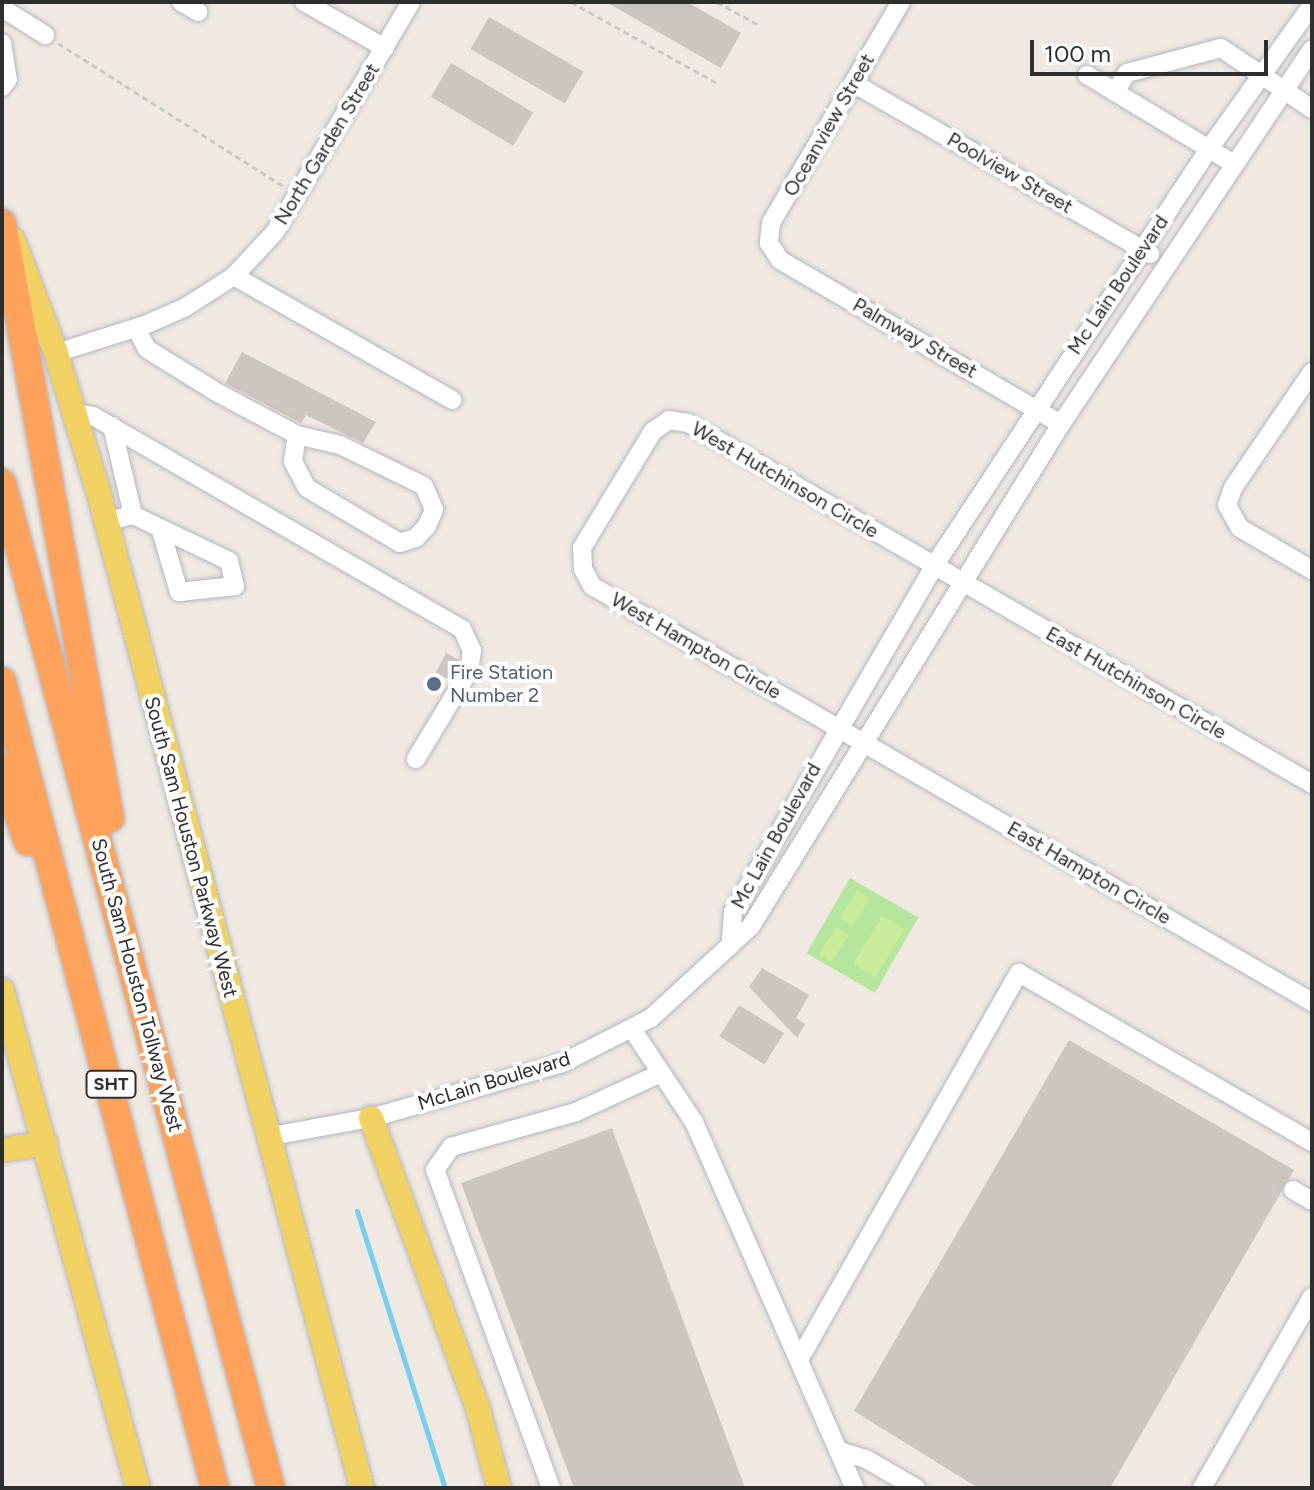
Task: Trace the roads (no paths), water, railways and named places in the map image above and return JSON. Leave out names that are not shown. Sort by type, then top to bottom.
[{"type":"highway","points":[[2,223],[145,1012]]},
{"type":"highway","name":"South Sam Houston Tollway West","points":[[2,483],[271,1488]]},
{"type":"highway","name":"SHT","points":[[2,681],[108,1072],[215,1488]]},
{"type":"highway","points":[[2,767],[108,1072]]},
{"type":"main road","name":"South Sam Houston Parkway West","points":[[2,212],[56,353],[106,522],[266,1137],[362,1488]]},
{"type":"main road","points":[[2,990],[138,1488]]},
{"type":"main road","points":[[371,1118],[478,1409],[499,1488]]},
{"type":"main road","points":[[2,1150],[45,1143]]},
{"type":"street","points":[[181,2],[198,12]]},
{"type":"street","points":[[304,2],[385,48]]},
{"type":"street","name":"North Garden Street","points":[[56,353],[136,328],[184,308],[234,276],[275,232],[299,195],[411,2]]},
{"type":"street","name":"Oceanview Street","points":[[771,250],[769,228],[901,2]]},
{"type":"street","name":"Mc Lain Boulevard","points":[[731,940],[733,912],[836,727],[934,566],[1141,249],[1312,5]]},
{"type":"street","points":[[2,8],[45,35]]},
{"type":"street","points":[[2,43],[8,79],[2,87]]},
{"type":"street","points":[[1115,92],[1127,73],[1221,48],[1312,109]]},
{"type":"street","name":"Mc Lain Boulevard","points":[[731,940],[751,926],[867,745],[961,582],[1061,424],[1234,164],[1285,91],[1306,71],[1312,49]]},
{"type":"street","points":[[1279,53],[1306,71]]},
{"type":"street","points":[[1087,75],[1234,164]]},
{"type":"street","name":"Poolview Street","points":[[853,83],[1166,263]]},
{"type":"street","name":"Palmway Street","points":[[771,250],[1061,424]]},
{"type":"street","points":[[234,276],[452,400]]},
{"type":"street","points":[[136,328],[147,349],[297,435],[340,445],[424,486],[434,510],[427,526],[416,538],[400,543],[307,488],[293,462],[297,435]]},
{"type":"street","points":[[1312,372],[1233,488],[1227,505],[1240,528],[1312,570]]},
{"type":"street","points":[[75,413],[112,426],[462,629],[472,650],[469,671],[416,759]]},
{"type":"street","name":"West Hutchinson Circle","points":[[627,476],[653,431],[669,420],[688,423],[961,582]]},
{"type":"street","points":[[112,426],[133,515]]},
{"type":"street","name":"West Hampton Circle","points":[[627,476],[582,548],[583,569],[592,586],[867,745]]},
{"type":"street","points":[[106,522],[133,515],[161,531]]},
{"type":"street","name":"East Hutchinson Circle","points":[[961,582],[1312,784]]},
{"type":"street","name":"East Hampton Circle","points":[[867,745],[1312,1002]]},
{"type":"street","points":[[771,843],[795,857]]},
{"type":"street","name":"McLain Boulevard","points":[[266,1137],[371,1118],[563,1063],[632,1029],[682,994],[731,940]]},
{"type":"street","points":[[800,1358],[1019,973],[1312,1142]]},
{"type":"street","points":[[632,1029],[659,1074],[694,1122],[843,1452],[855,1488]]},
{"type":"street","points":[[551,1488],[435,1170],[451,1147],[576,1112],[659,1074]]},
{"type":"street","points":[[1293,1190],[1312,1201]]},
{"type":"street","points":[[1202,1488],[1312,1297]]},
{"type":"street","points":[[843,1452],[866,1459],[916,1488]]},
{"type":"waterway","points":[[357,1211],[445,1488]]},
{"type":"place","name":"Fire Station Number 2","points":[[434,684]]}]
